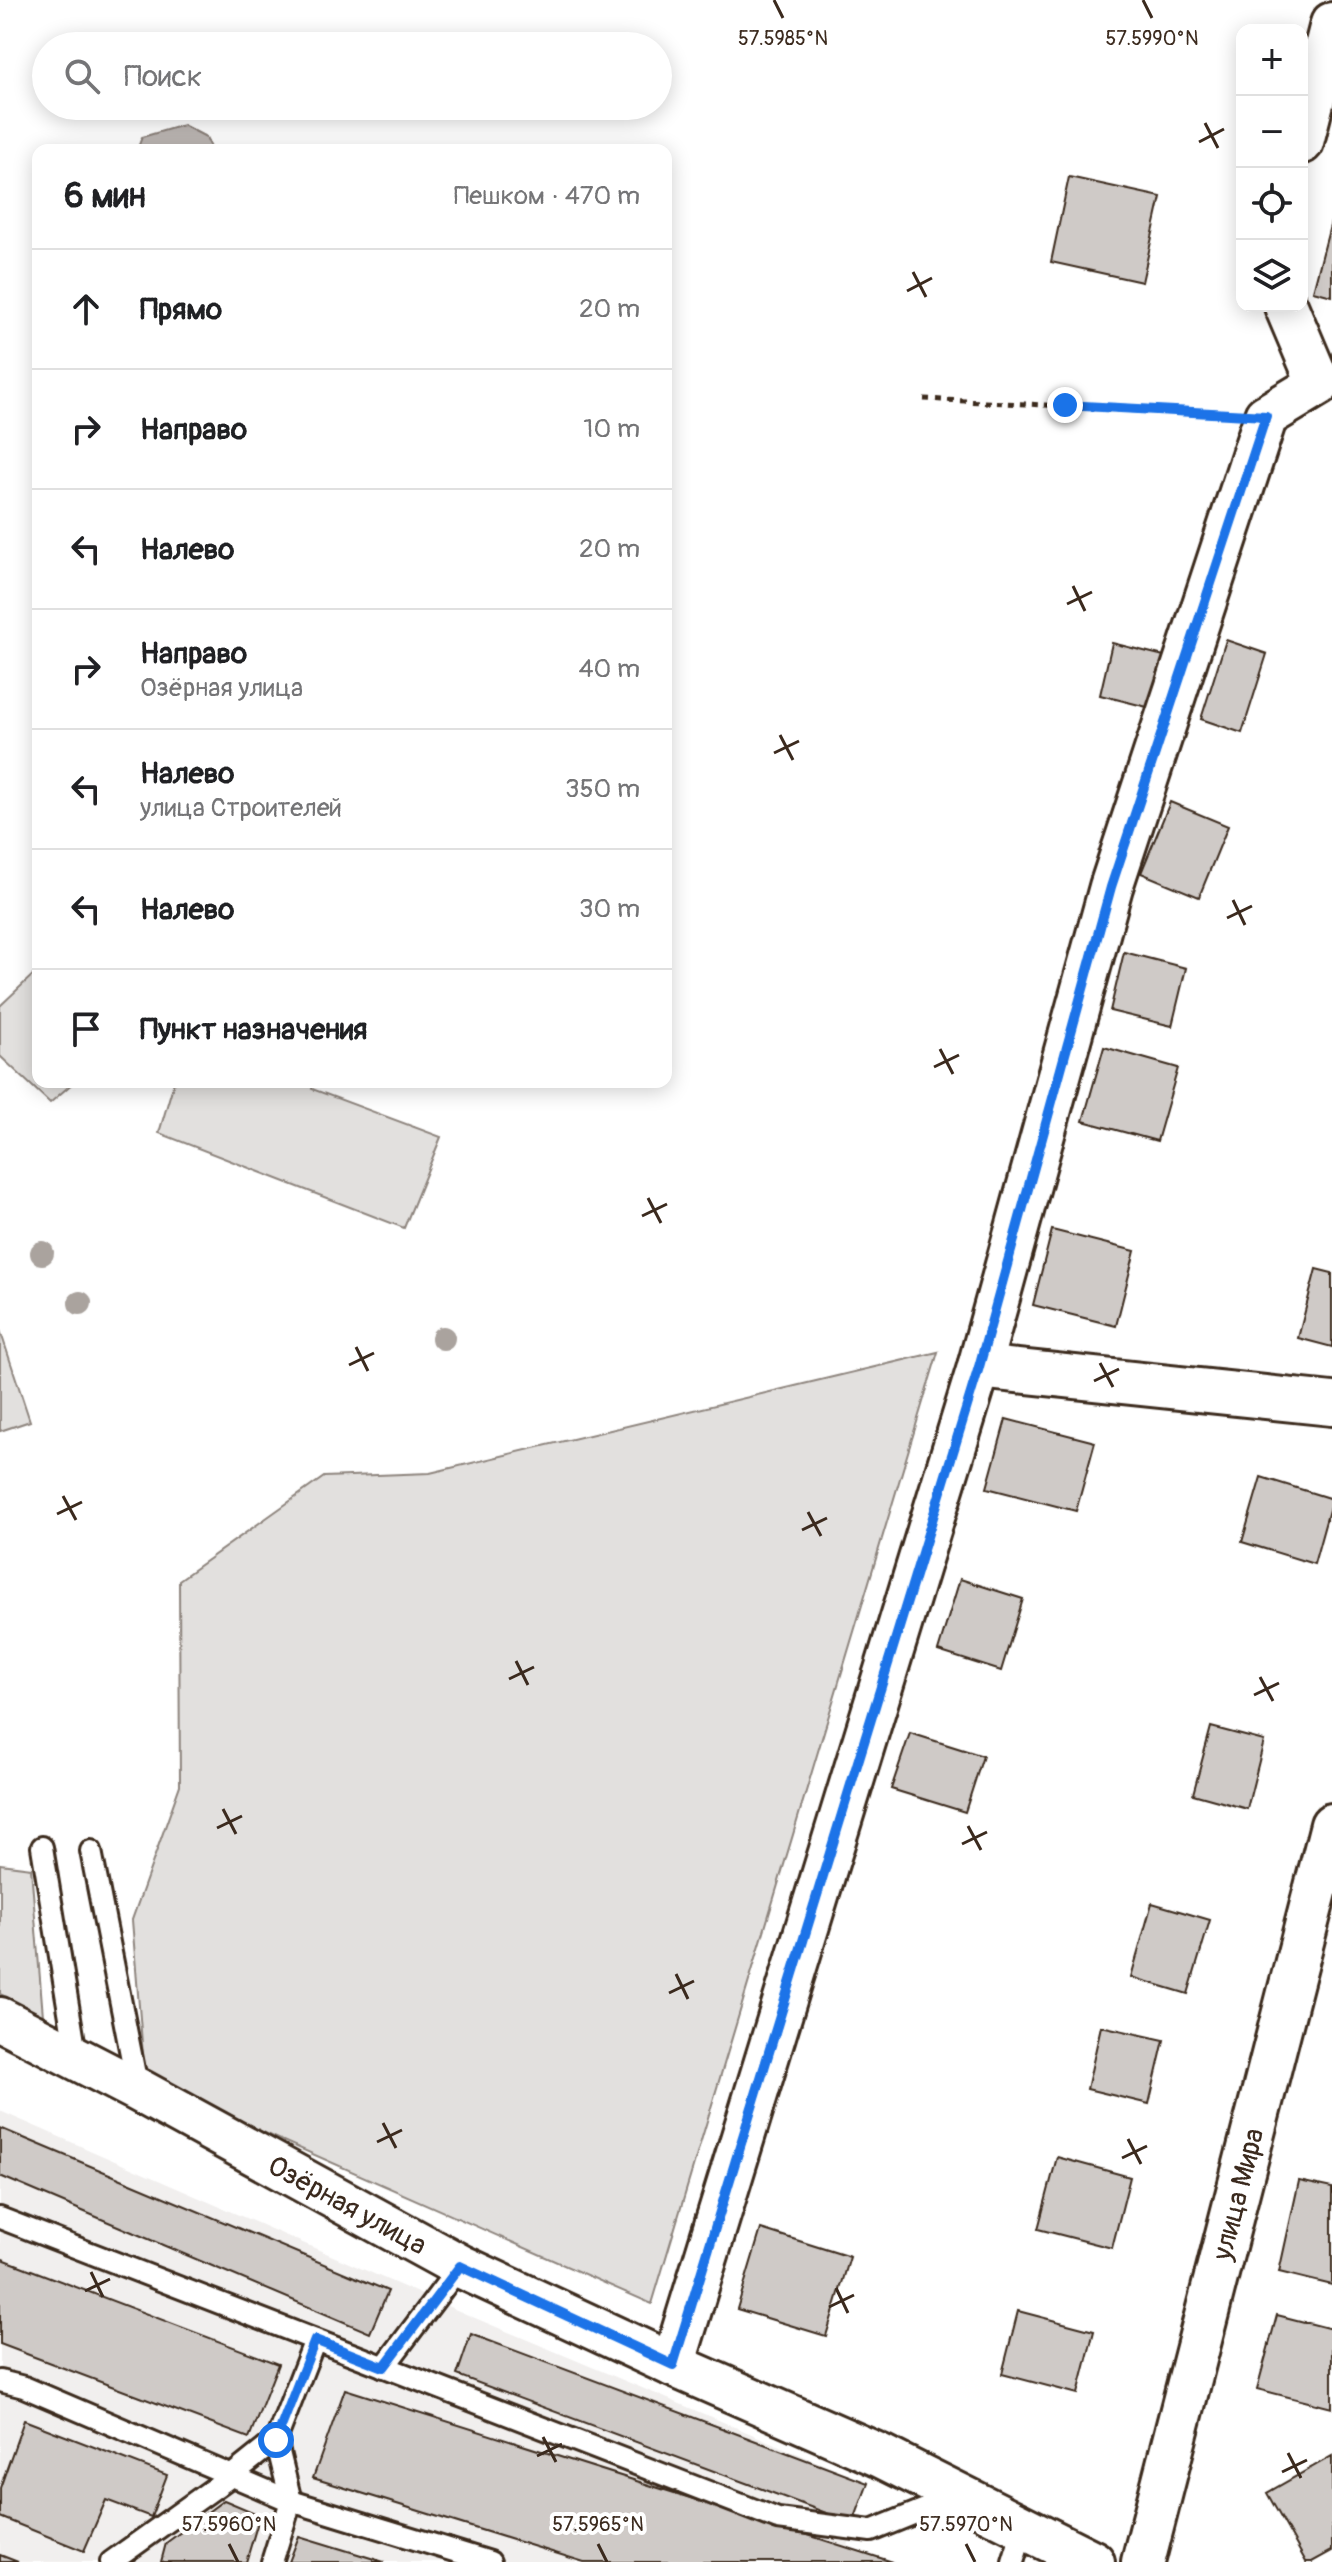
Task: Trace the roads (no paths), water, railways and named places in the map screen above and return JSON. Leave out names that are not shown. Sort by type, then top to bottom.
[{"type":"street","points":[[1308,118],[1332,24]]},
{"type":"street","points":[[673,2365],[979,1367],[1111,887],[1266,416],[1326,385],[1289,312]]},
{"type":"street","points":[[979,1367],[1332,1404]]},
{"type":"street","name":"улица Мира","points":[[1143,2562],[1332,1825]]},
{"type":"street","name":"Озёрная улица","points":[[0,2019],[138,2090],[460,2266],[673,2365],[881,2456],[959,2495],[1019,2545],[1093,2562]]},
{"type":"lane","points":[[42,1847],[77,2060]]},
{"type":"lane","points":[[91,1851],[138,2090]]},
{"type":"lane","points":[[0,2218],[778,2519],[871,2531],[959,2495]]},
{"type":"lane","points":[[384,2367],[460,2266]]},
{"type":"lane","points":[[111,2562],[276,2440],[315,2340]]},
{"type":"lane","points":[[0,2381],[24,2387],[291,2501],[490,2562]]},
{"type":"lane","points":[[272,2562],[291,2501],[276,2440]]},
{"type":"lane","points":[[136,2562],[142,2540]]}]
